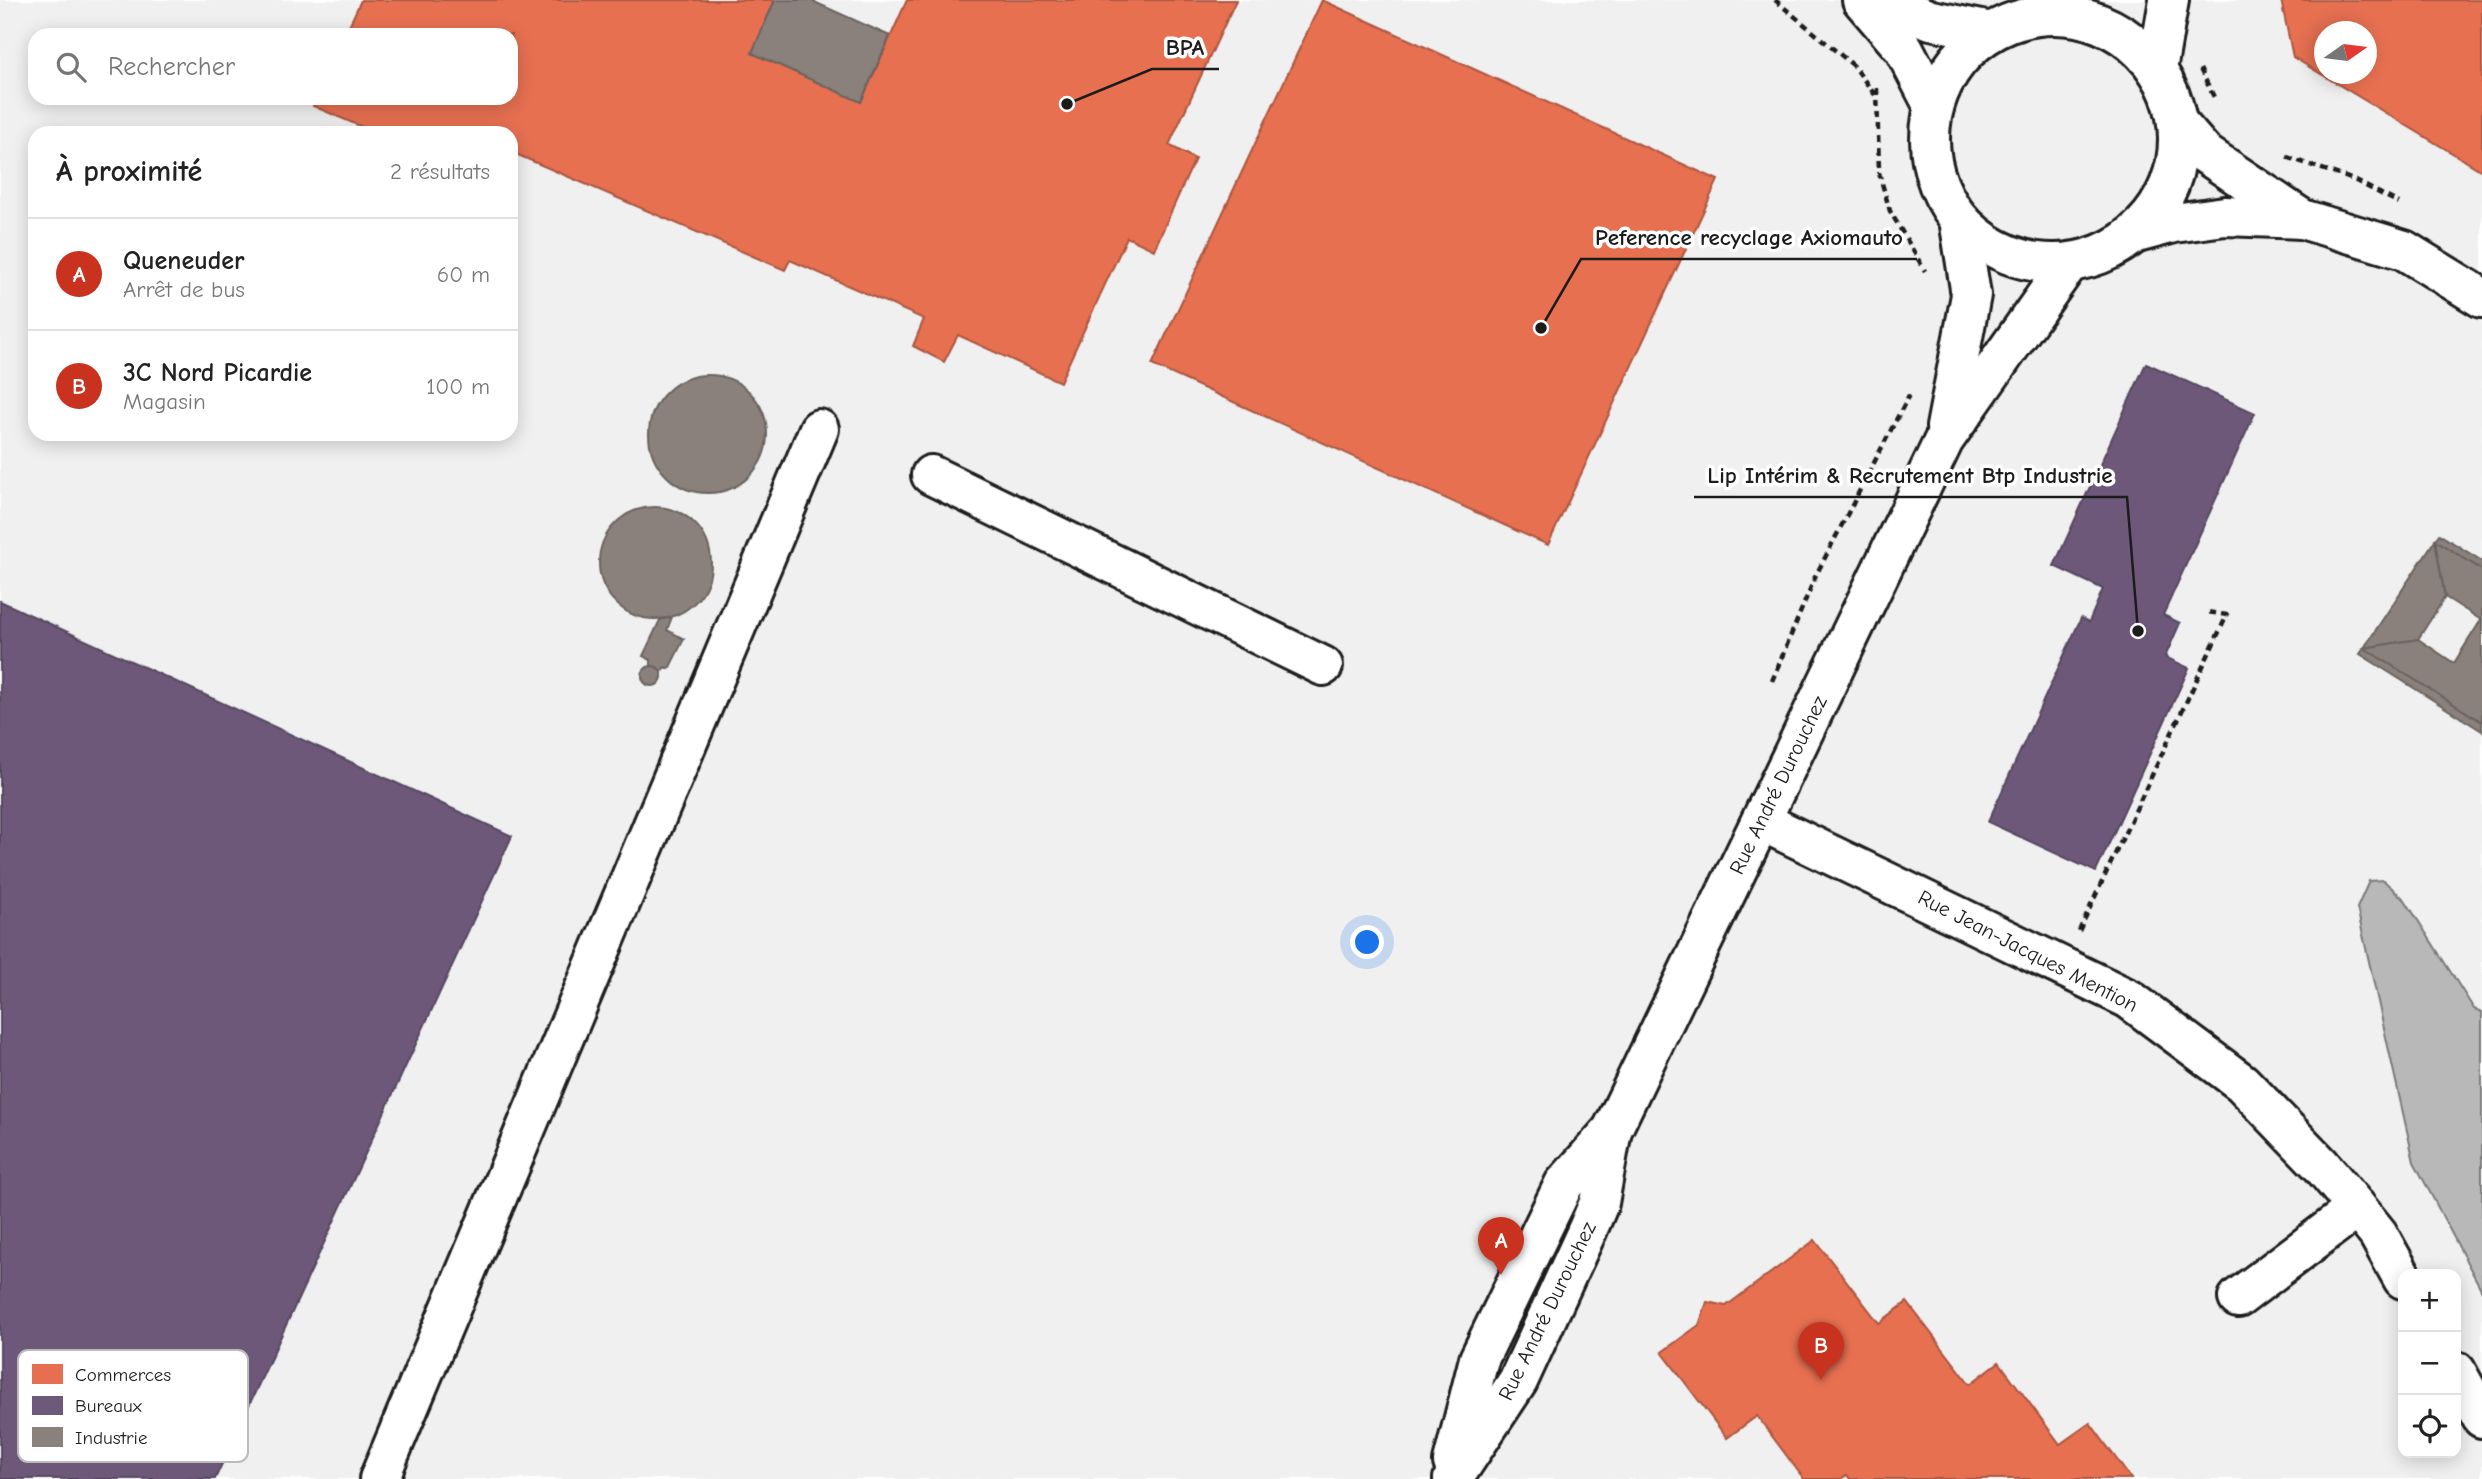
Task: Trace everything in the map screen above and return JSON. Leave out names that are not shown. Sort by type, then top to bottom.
[{"type":"main road","points":[[1862,0],[1904,49],[1934,107]]},
{"type":"main road","points":[[1877,0],[1931,20],[1991,32]]},
{"type":"main road","points":[[2157,70],[2169,0]]},
{"type":"main road","points":[[2137,233],[2162,201],[2172,176],[2176,163],[2178,122],[2170,95],[2157,70],[2134,44],[2081,8],[2029,18],[1991,32],[1966,52],[1947,77],[1934,107],[1930,146],[1939,185],[1958,219],[1990,246],[2028,261],[2069,263],[2105,253],[2137,233],[2174,223],[2225,216],[2302,219],[2404,250],[2482,298]]},
{"type":"main road","points":[[2178,122],[2204,153],[2302,219]]},
{"type":"main road","name":"Rue André Durouchez","points":[[1944,440],[1971,295],[1958,219]]},
{"type":"main road","name":"Rue André Durouchez","points":[[1451,1479],[1479,1359],[1564,1184],[1612,1130],[1944,440],[2069,263]]},
{"type":"main road","points":[[379,1479],[819,429]]},
{"type":"main road","points":[[931,475],[1324,666]]},
{"type":"main road","name":"Rue Jean-Jacques Mention","points":[[1761,821],[2129,999],[2242,1083],[2321,1165],[2357,1208],[2378,1234],[2398,1270]]},
{"type":"main road","points":[[2238,1298],[2357,1208]]},
{"type":"main road","points":[[2461,1380],[2482,1418]]},
{"type":"path","points":[[1775,0],[1854,66],[1875,96],[1879,173],[1890,211],[1905,240],[1934,279]]},
{"type":"path","points":[[2197,57],[2202,78],[2216,101]]},
{"type":"path","points":[[2278,154],[2354,180],[2403,206]]},
{"type":"path","points":[[1772,681],[1815,577],[1915,383]]},
{"type":"path","points":[[2062,967],[2227,615],[2207,612]]},
{"type":"shaded area","points":[[0,0],[2482,0],[2482,1479],[0,1479]]},
{"type":"shaded area","points":[[2383,880],[2405,900],[2474,1009],[2482,1012],[2482,1291],[2414,1162],[2357,908],[2369,881]]},
{"type":"building: Commerces","points":[[361,0],[775,0],[752,53],[861,102],[907,0],[1236,0],[1169,145],[1195,159],[1154,250],[1127,237],[1060,382],[958,335],[944,362],[913,346],[924,319],[790,260],[785,270],[518,155],[518,126],[360,126],[313,106],[518,105],[518,28],[348,28]]},
{"type":"building: Commerces","points":[[1322,0],[1718,180],[1548,545],[1152,365]]},
{"type":"building: Commerces","points":[[2281,0],[2482,0],[2482,171],[2338,84],[2377,84],[2377,21],[2314,21],[2314,70],[2293,57]]},
{"type":"building: Commerces","points":[[1815,1240],[1879,1323],[1907,1302],[1970,1384],[1999,1362],[2060,1444],[2090,1423],[2131,1479],[1850,1479],[1847,1475],[1841,1479],[1804,1479],[1757,1416],[1727,1438],[1662,1352],[1699,1325],[1707,1302],[1726,1306]]},
{"type":"building: Bureaux","points":[[2146,363],[2255,413],[2163,615],[2180,623],[2165,657],[2189,668],[2096,872],[1988,822],[2081,618],[2089,622],[2103,589],[2054,566]]},
{"type":"building: Bureaux","points":[[0,601],[512,836],[248,1408],[248,1350],[18,1350],[18,1462],[223,1462],[215,1479],[0,1479]]},
{"type":"building: Industrie","points":[[775,0],[810,0],[890,36],[861,102],[752,53]]},
{"type":"building: Industrie","points":[[708,375],[741,385],[757,401],[767,434],[757,467],[741,483],[708,493],[675,483],[659,467],[649,434],[659,401],[675,385]]},
{"type":"building: Industrie","points":[[655,507],[676,511],[695,523],[707,542],[711,563],[707,584],[695,603],[676,615],[655,619],[634,615],[615,603],[603,584],[599,563],[603,542],[615,523],[634,511]]},
{"type":"building: Industrie","points":[[2439,534],[2482,561],[2482,570],[2435,540]]},
{"type":"building: Industrie","points":[[2435,540],[2445,597],[2418,639],[2364,648]]},
{"type":"building: Industrie","points":[[2435,540],[2482,570],[2482,722],[2364,648],[2418,639],[2454,663],[2481,620],[2445,597]]},
{"type":"building: Industrie","points":[[672,617],[667,630],[684,639],[669,669],[665,667],[662,672],[651,666],[651,660],[643,656],[660,620]]},
{"type":"building: Industrie","points":[[2364,648],[2482,722],[2482,731],[2360,654]]},
{"type":"building: Industrie","points":[[652,666],[659,669],[662,676],[659,683],[652,686],[645,683],[642,676],[645,669]]},
{"type":"place","name":"BPA","points":[[1067,104]]},
{"type":"place","name":"Peference recyclage Axiomauto","points":[[1541,328]]},
{"type":"place","name":"Lip Intérim & Recrutement Btp Industrie","points":[[2138,631]]},
{"type":"place","name":"Queneuder","points":[[1501,1275]]},
{"type":"place","name":"3C Nord Picardie","points":[[1821,1380]]}]
